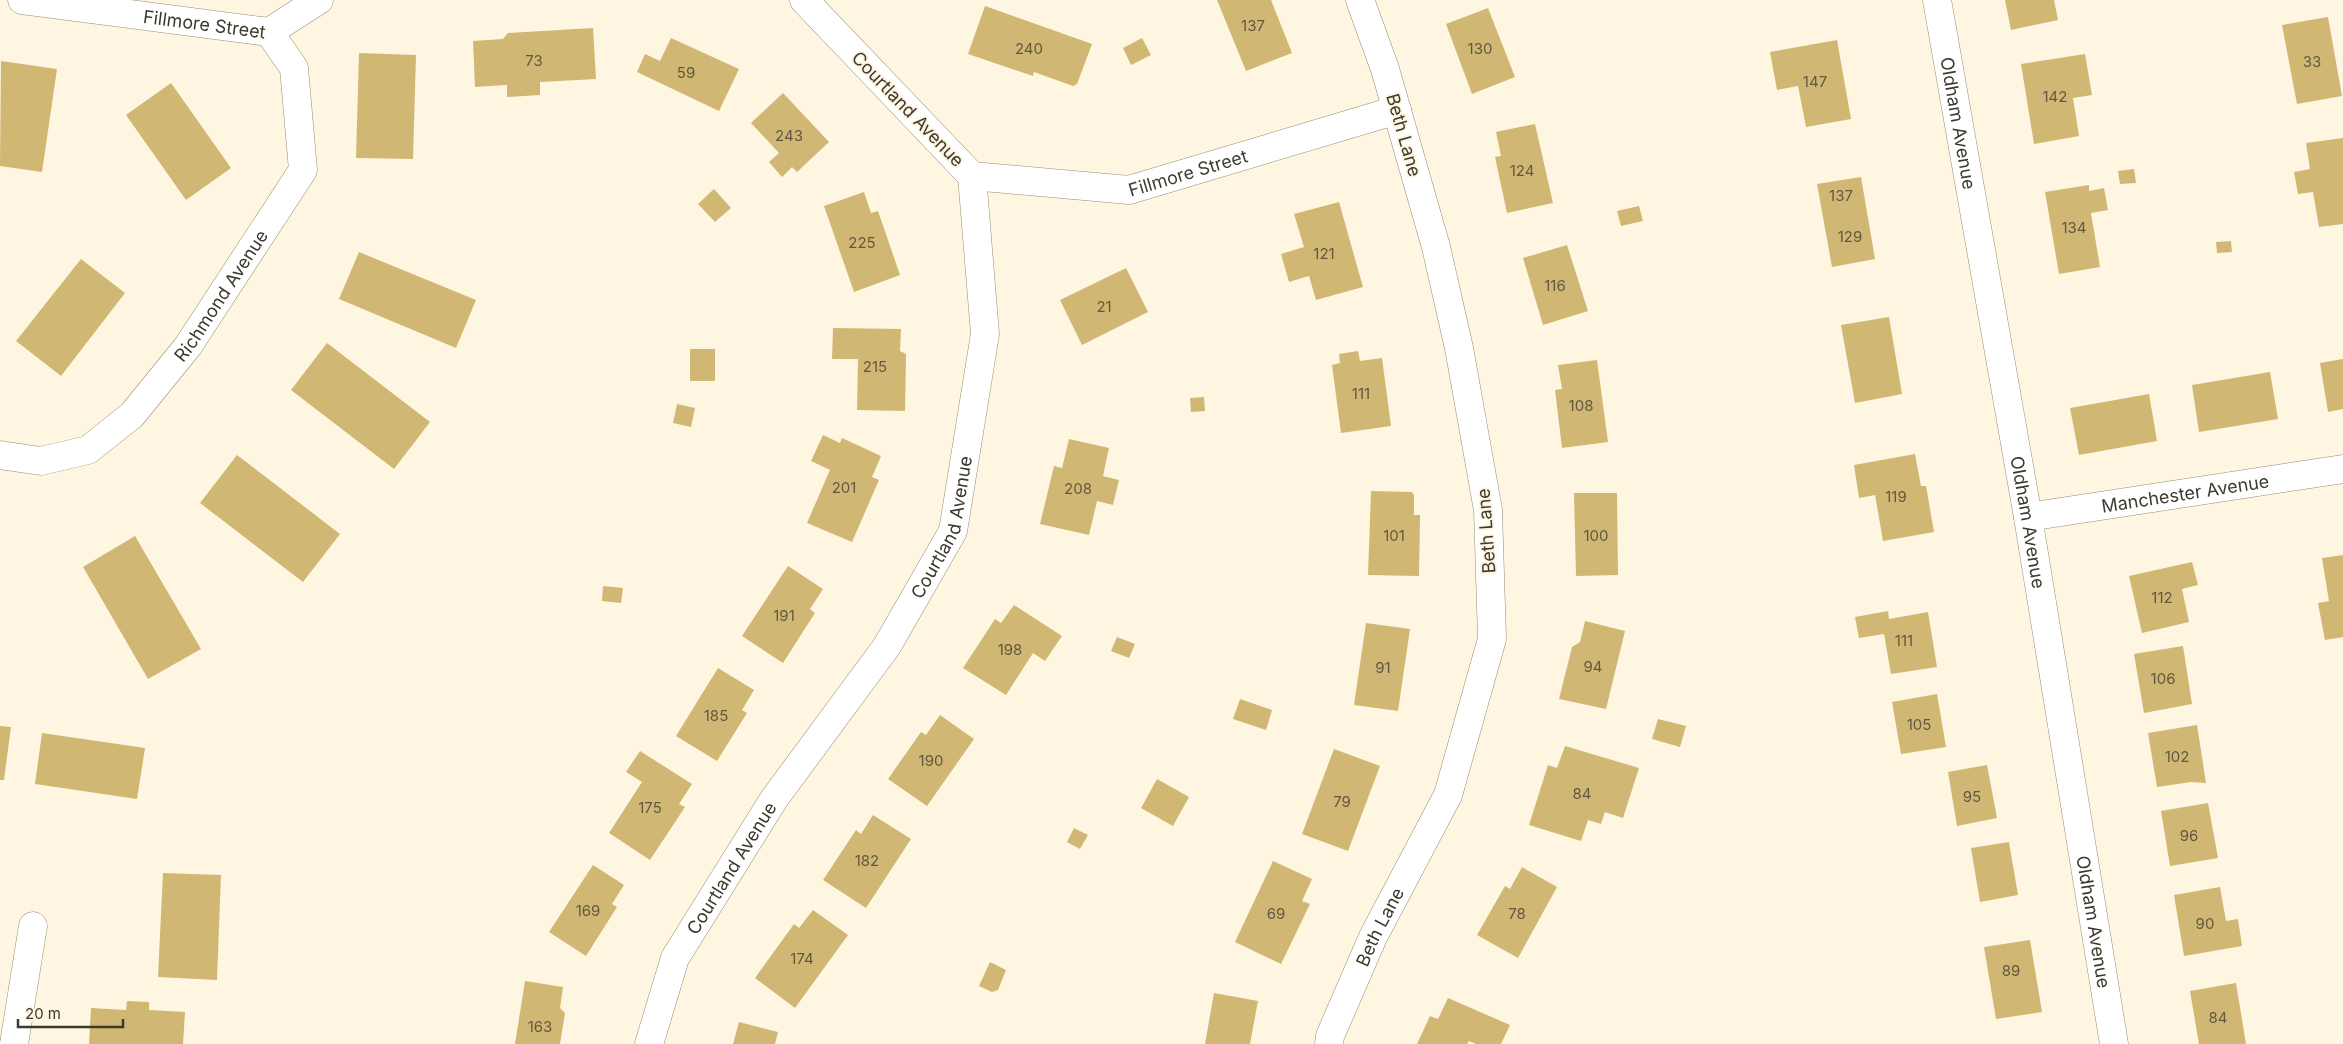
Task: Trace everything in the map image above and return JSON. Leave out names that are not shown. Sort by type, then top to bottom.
[{"type":"street","name":"Fillmore Street","points":[[22,0],[269,32],[319,0]]},
{"type":"street","name":"Courtland Avenue","points":[[649,1044],[675,958],[774,799],[888,646],[953,531],[985,334],[972,176],[804,0]]},
{"type":"street","name":"Beth Lane","points":[[1329,1044],[1330,1036],[1373,937],[1448,795],[1492,639],[1488,510],[1464,376],[1436,247],[1397,110],[1360,0]]},
{"type":"street","name":"Oldham Avenue","points":[[1937,0],[2028,517],[2114,1044]]},
{"type":"street","name":"Richmond Avenue","points":[[0,455],[40,461],[88,450],[132,415],[188,346],[303,170],[294,68],[269,32]]},
{"type":"street","name":"Fillmore Street","points":[[972,176],[1129,190],[1397,110]]},
{"type":"street","name":"Manchester Avenue","points":[[2028,517],[2343,469]]},
{"type":"street","points":[[14,1044],[33,926]]},
{"type":"building","points":[[1217,0],[1271,0],[1292,53],[1246,71]]},
{"type":"building","points":[[2005,0],[2054,0],[2058,20],[2011,30]]},
{"type":"building","points":[[985,6],[1092,44],[1077,84],[1073,86],[1034,72],[1033,76],[968,54]]},
{"type":"building","points":[[1488,8],[1515,77],[1472,94],[1446,24]]},
{"type":"building","points":[[2328,17],[2342,96],[2297,104],[2282,25]]},
{"type":"building","points":[[593,28],[596,79],[540,82],[540,95],[507,97],[507,85],[475,87],[473,41],[503,39],[508,33]]},
{"type":"building","points":[[671,38],[739,69],[719,111],[637,72],[645,54],[660,61]]},
{"type":"building","points":[[1142,38],[1151,55],[1131,65],[1123,48]]},
{"type":"building","points":[[1837,40],[1851,119],[1806,127],[1798,86],[1777,90],[1770,52]]},
{"type":"building","points":[[359,53],[416,55],[413,159],[356,158]]},
{"type":"building","points":[[2085,54],[2092,95],[2073,98],[2079,136],[2034,144],[2021,64]]},
{"type":"building","points":[[1,61],[57,69],[42,172],[0,166]]},
{"type":"building","points":[[171,83],[231,168],[186,200],[126,115]]},
{"type":"building","points":[[783,93],[829,142],[797,172],[792,167],[782,177],[769,162],[779,153],[751,123]]},
{"type":"building","points":[[1535,124],[1553,203],[1507,213],[1495,157],[1501,156],[1496,132]]},
{"type":"building","points":[[2343,138],[2343,224],[2319,227],[2313,192],[2298,194],[2294,172],[2310,169],[2306,143]]},
{"type":"building","points":[[2134,169],[2136,183],[2120,184],[2118,171]]},
{"type":"building","points":[[1861,177],[1875,259],[1832,267],[1817,184]]},
{"type":"building","points":[[2089,185],[2089,191],[2104,188],[2108,210],[2091,213],[2100,267],[2059,274],[2045,192]]},
{"type":"building","points":[[714,189],[731,208],[715,222],[698,204]]},
{"type":"building","points":[[864,192],[871,213],[878,211],[900,275],[854,292],[824,206]]},
{"type":"building","points":[[1339,202],[1363,287],[1316,300],[1309,276],[1289,282],[1281,254],[1304,247],[1294,214]]},
{"type":"building","points":[[1639,206],[1643,221],[1621,226],[1617,211]]},
{"type":"building","points":[[2231,241],[2232,252],[2217,253],[2216,242]]},
{"type":"building","points":[[1567,245],[1588,311],[1543,325],[1523,258]]},
{"type":"building","points":[[359,252],[476,300],[456,348],[339,299]]},
{"type":"building","points":[[81,259],[125,293],[61,376],[16,341]]},
{"type":"building","points":[[1126,268],[1148,312],[1082,345],[1060,300]]},
{"type":"building","points":[[1889,317],[1902,394],[1855,403],[1841,325]]},
{"type":"building","points":[[833,328],[901,329],[900,351],[906,354],[905,411],[857,410],[858,359],[832,359]]},
{"type":"building","points":[[327,343],[430,422],[394,469],[291,390]]},
{"type":"building","points":[[690,349],[715,349],[715,381],[690,381]]},
{"type":"building","points":[[1358,351],[1360,361],[1382,358],[1391,426],[1341,433],[1332,365],[1340,363],[1339,354]]},
{"type":"building","points":[[2343,359],[2343,409],[2328,412],[2320,363]]},
{"type":"building","points":[[1597,360],[1608,442],[1562,448],[1555,390],[1562,389],[1558,365]]},
{"type":"building","points":[[2270,372],[2278,419],[2199,432],[2192,385]]},
{"type":"building","points":[[2149,394],[2157,441],[2079,455],[2070,408]]},
{"type":"building","points":[[1204,397],[1205,411],[1191,412],[1190,398]]},
{"type":"building","points":[[677,404],[695,408],[691,427],[673,423]]},
{"type":"building","points":[[823,435],[840,443],[842,438],[881,456],[872,477],[879,480],[852,542],[807,523],[830,470],[811,461]]},
{"type":"building","points":[[1069,439],[1109,448],[1103,476],[1119,480],[1113,505],[1097,501],[1089,535],[1040,524],[1054,466],[1062,468]]},
{"type":"building","points":[[1915,454],[1921,486],[1926,486],[1934,532],[1883,541],[1875,495],[1859,498],[1854,465]]},
{"type":"building","points":[[237,455],[340,534],[303,582],[200,503]]},
{"type":"building","points":[[1371,491],[1412,492],[1414,495],[1414,515],[1420,515],[1419,576],[1368,575]]},
{"type":"building","points":[[1574,493],[1617,493],[1618,575],[1576,576]]},
{"type":"building","points":[[135,536],[201,649],[148,679],[83,567]]},
{"type":"building","points":[[2343,555],[2343,637],[2325,640],[2318,603],[2329,601],[2322,558]]},
{"type":"building","points":[[2192,562],[2198,585],[2182,589],[2189,622],[2142,633],[2129,576]]},
{"type":"building","points":[[788,566],[823,589],[810,609],[815,613],[783,663],[742,636]]},
{"type":"building","points":[[603,586],[623,588],[621,603],[602,601]]},
{"type":"building","points":[[1014,605],[1062,636],[1045,661],[1033,653],[1006,695],[963,668],[995,619],[1001,623]]},
{"type":"building","points":[[1888,611],[1889,619],[1928,612],[1937,667],[1891,674],[1884,634],[1859,638],[1855,617]]},
{"type":"building","points":[[1585,621],[1625,631],[1606,709],[1559,699],[1572,647],[1580,642]]},
{"type":"building","points":[[1366,623],[1410,629],[1398,711],[1354,705]]},
{"type":"building","points":[[1117,637],[1135,644],[1129,658],[1111,651]]},
{"type":"building","points":[[2183,646],[2192,704],[2144,713],[2134,654]]},
{"type":"building","points":[[718,668],[754,690],[742,710],[747,713],[717,761],[676,736]]},
{"type":"building","points":[[1937,694],[1946,747],[1901,754],[1892,702]]},
{"type":"building","points":[[1240,699],[1272,710],[1266,730],[1233,719]]},
{"type":"building","points":[[940,715],[974,739],[927,806],[888,779],[921,732],[926,735]]},
{"type":"building","points":[[1658,719],[1686,726],[1680,747],[1652,739]]},
{"type":"building","points":[[2197,725],[2206,783],[2191,782],[2157,787],[2148,733]]},
{"type":"building","points":[[0,726],[11,727],[4,780],[0,780]]},
{"type":"building","points":[[42,733],[145,748],[137,799],[35,784]]},
{"type":"building","points":[[1565,746],[1639,768],[1623,818],[1605,812],[1601,824],[1588,820],[1581,841],[1529,825],[1548,765],[1557,768]]},
{"type":"building","points":[[1334,749],[1380,766],[1348,851],[1302,834]]},
{"type":"building","points":[[640,751],[692,784],[679,804],[685,807],[650,860],[609,833],[642,782],[626,772]]},
{"type":"building","points":[[1987,765],[1997,818],[1957,826],[1948,772]]},
{"type":"building","points":[[1157,779],[1189,797],[1173,826],[1141,808]]},
{"type":"building","points":[[2208,803],[2218,858],[2170,866],[2161,811]]},
{"type":"building","points":[[873,815],[911,839],[866,908],[823,880],[856,830],[861,834]]},
{"type":"building","points":[[1074,828],[1088,835],[1080,849],[1067,842]]},
{"type":"building","points":[[2009,842],[2018,895],[1980,902],[1971,848]]},
{"type":"building","points":[[1273,861],[1312,879],[1302,901],[1310,904],[1281,964],[1235,942]]},
{"type":"building","points":[[593,865],[624,885],[612,904],[617,907],[586,956],[549,932]]},
{"type":"building","points":[[1522,867],[1557,887],[1518,958],[1477,935],[1505,886],[1510,889]]},
{"type":"building","points":[[163,873],[221,875],[217,980],[158,977]]},
{"type":"building","points":[[2220,887],[2226,921],[2238,919],[2242,946],[2184,956],[2174,895]]},
{"type":"building","points":[[813,910],[848,935],[795,1008],[755,978],[794,924],[799,928]]},
{"type":"building","points":[[2030,940],[2042,1012],[1996,1019],[1984,947]]},
{"type":"building","points":[[990,962],[1006,970],[998,990],[992,992],[979,986]]},
{"type":"building","points":[[525,981],[563,987],[560,1008],[565,1013],[560,1044],[515,1044]]},
{"type":"building","points":[[2236,983],[2246,1044],[2199,1044],[2190,991]]},
{"type":"building","points":[[1214,993],[1258,1001],[1250,1044],[1205,1044]]},
{"type":"building","points":[[1448,998],[1510,1025],[1501,1044],[1476,1044],[1469,1041],[1467,1044],[1417,1044],[1430,1016],[1438,1019]]},
{"type":"building","points":[[127,1001],[149,1002],[149,1010],[185,1012],[183,1044],[89,1044],[91,1008],[126,1010]]},
{"type":"building","points":[[739,1022],[778,1032],[775,1044],[733,1044]]}]
